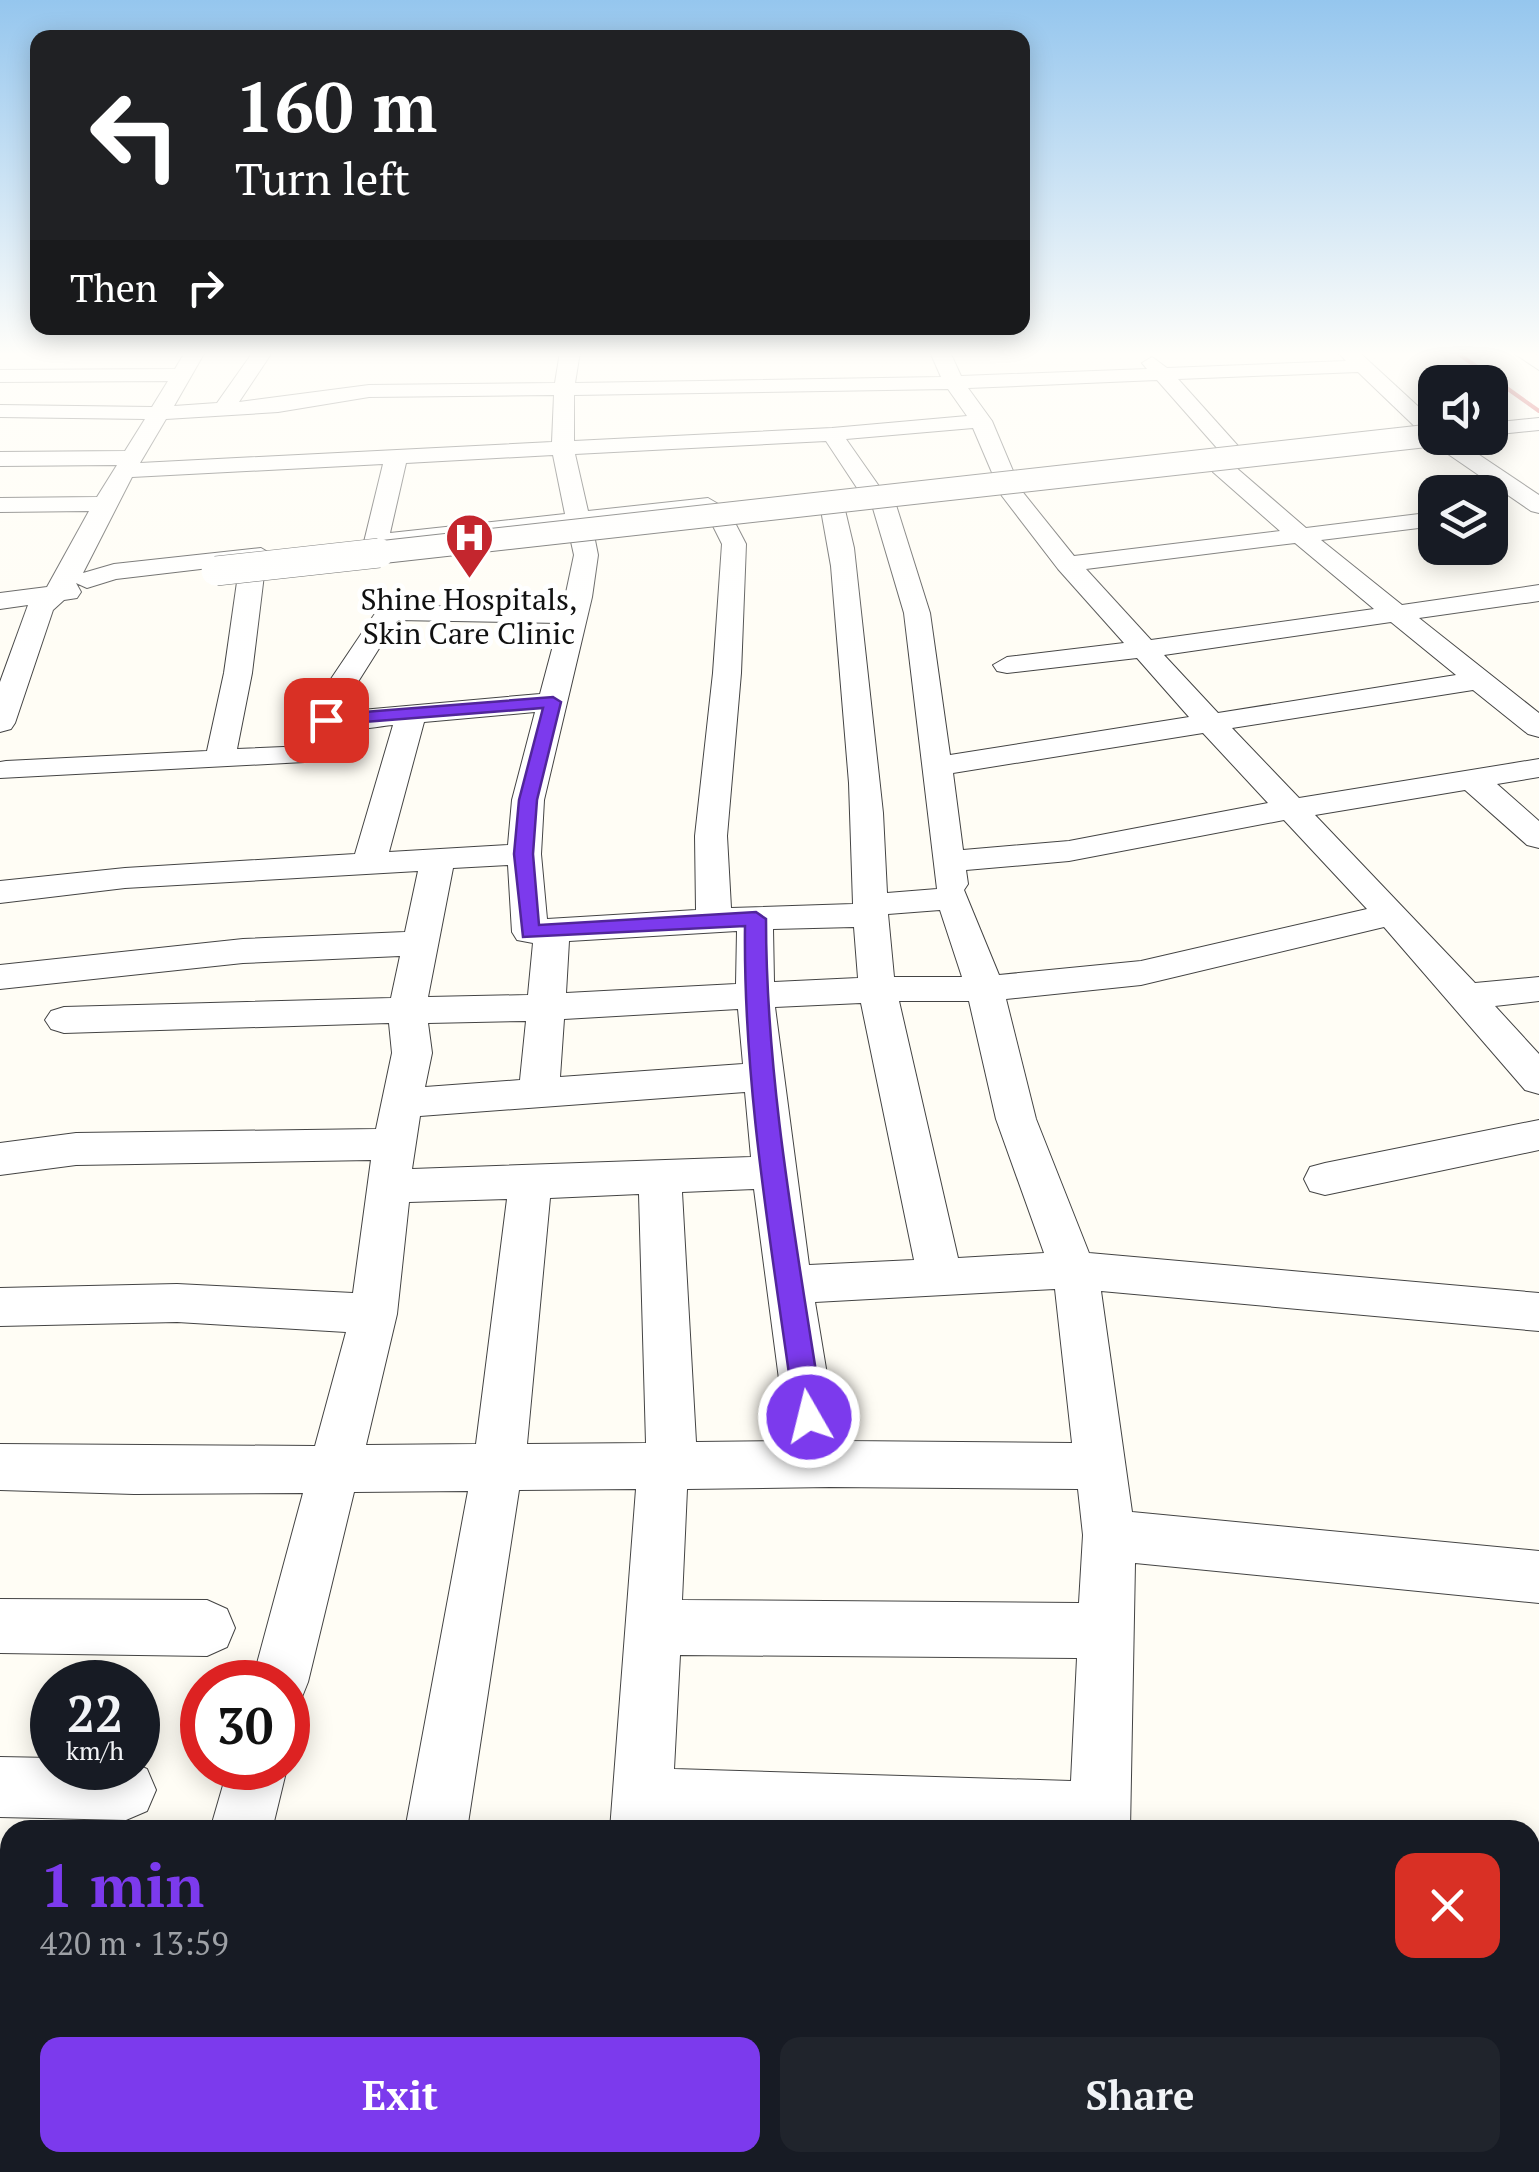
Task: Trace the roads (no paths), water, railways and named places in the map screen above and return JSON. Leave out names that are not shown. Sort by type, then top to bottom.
[{"type":"street","points":[[0,723],[19,667],[62,604],[70,573],[104,504],[136,453]]},
{"type":"street","points":[[0,459],[130,464],[451,453]]},
{"type":"street","points":[[564,453],[586,555],[528,800],[524,854],[530,932],[871,910],[953,898]]},
{"type":"street","points":[[846,453],[877,497],[917,612],[953,898],[986,989],[1016,1118],[1072,1270],[1109,1535],[1099,1820]]},
{"type":"street","points":[[995,453],[1007,482],[1067,564],[1290,809],[1392,914],[1539,1080]]},
{"type":"street","points":[[1222,453],[1302,536],[1539,728]]},
{"type":"street","points":[[136,582],[180,583],[251,576],[580,528],[1260,453]]},
{"type":"street","points":[[0,601],[216,571],[1270,453]]},
{"type":"street","points":[[1464,455],[1539,506]]},
{"type":"street","points":[[376,542],[396,456]]},
{"type":"street","points":[[63,590],[114,572],[376,542],[724,522],[833,510],[877,497]]},
{"type":"street","points":[[0,505],[104,504]]},
{"type":"street","points":[[1508,510],[1539,506]]},
{"type":"street","points":[[833,510],[845,548],[846,598],[872,831],[871,910],[877,989],[940,1277]]},
{"type":"street","points":[[1067,564],[1418,521]]},
{"type":"street","points":[[724,522],[734,544],[712,836],[755,996],[772,1172],[809,1417],[830,1464]]},
{"type":"street","points":[[0,591],[63,590],[216,571]]},
{"type":"street","points":[[220,760],[238,673],[251,576]]},
{"type":"street","points":[[1007,665],[1539,593]]},
{"type":"street","points":[[553,702],[332,720],[321,716],[389,612],[574,615]]},
{"type":"street","points":[[19,667],[3,780],[332,754]]},
{"type":"street","points":[[934,767],[1480,680]]},
{"type":"street","points":[[369,862],[411,714]]},
{"type":"street","points":[[948,860],[1070,851],[1290,809],[1539,768]]},
{"type":"street","points":[[1472,779],[1539,838]]},
{"type":"street","points":[[0,892],[125,878],[524,854]]},
{"type":"street","points":[[286,1660],[374,1314],[395,1144],[412,1054],[407,1010],[438,858]]},
{"type":"street","points":[[64,1020],[547,1007],[877,989],[986,989],[1141,974],[1392,914]]},
{"type":"street","points":[[539,1092],[552,931]]},
{"type":"street","points":[[0,977],[246,951],[421,943]]},
{"type":"street","points":[[220,1015],[246,951]]},
{"type":"street","points":[[1466,998],[1539,990]]},
{"type":"street","points":[[395,1144],[539,1092],[761,1077]]},
{"type":"street","points":[[1324,1178],[1539,1135]]},
{"type":"street","points":[[0,1159],[76,1149],[395,1144],[530,1182],[772,1172]]},
{"type":"street","points":[[660,1176],[667,1466],[652,1627],[642,1814],[1034,1820]]},
{"type":"street","points":[[438,1820],[498,1467],[530,1182]]},
{"type":"street","points":[[791,1285],[1072,1270],[1539,1312]]},
{"type":"street","points":[[0,1306],[177,1303],[374,1314]]},
{"type":"street","points":[[0,1467],[134,1470],[830,1464],[1101,1466]]},
{"type":"street","points":[[1109,1535],[1539,1577]]},
{"type":"street","points":[[0,1626],[207,1628]]},
{"type":"street","points":[[652,1627],[1106,1631]]},
{"type":"street","points":[[0,1788],[30,1788]]},
{"type":"street","points":[[244,1820],[252,1790]]},
{"type":"place","name":"Shine Hospitals, Skin Care Clinic","points":[[469,580]]}]
